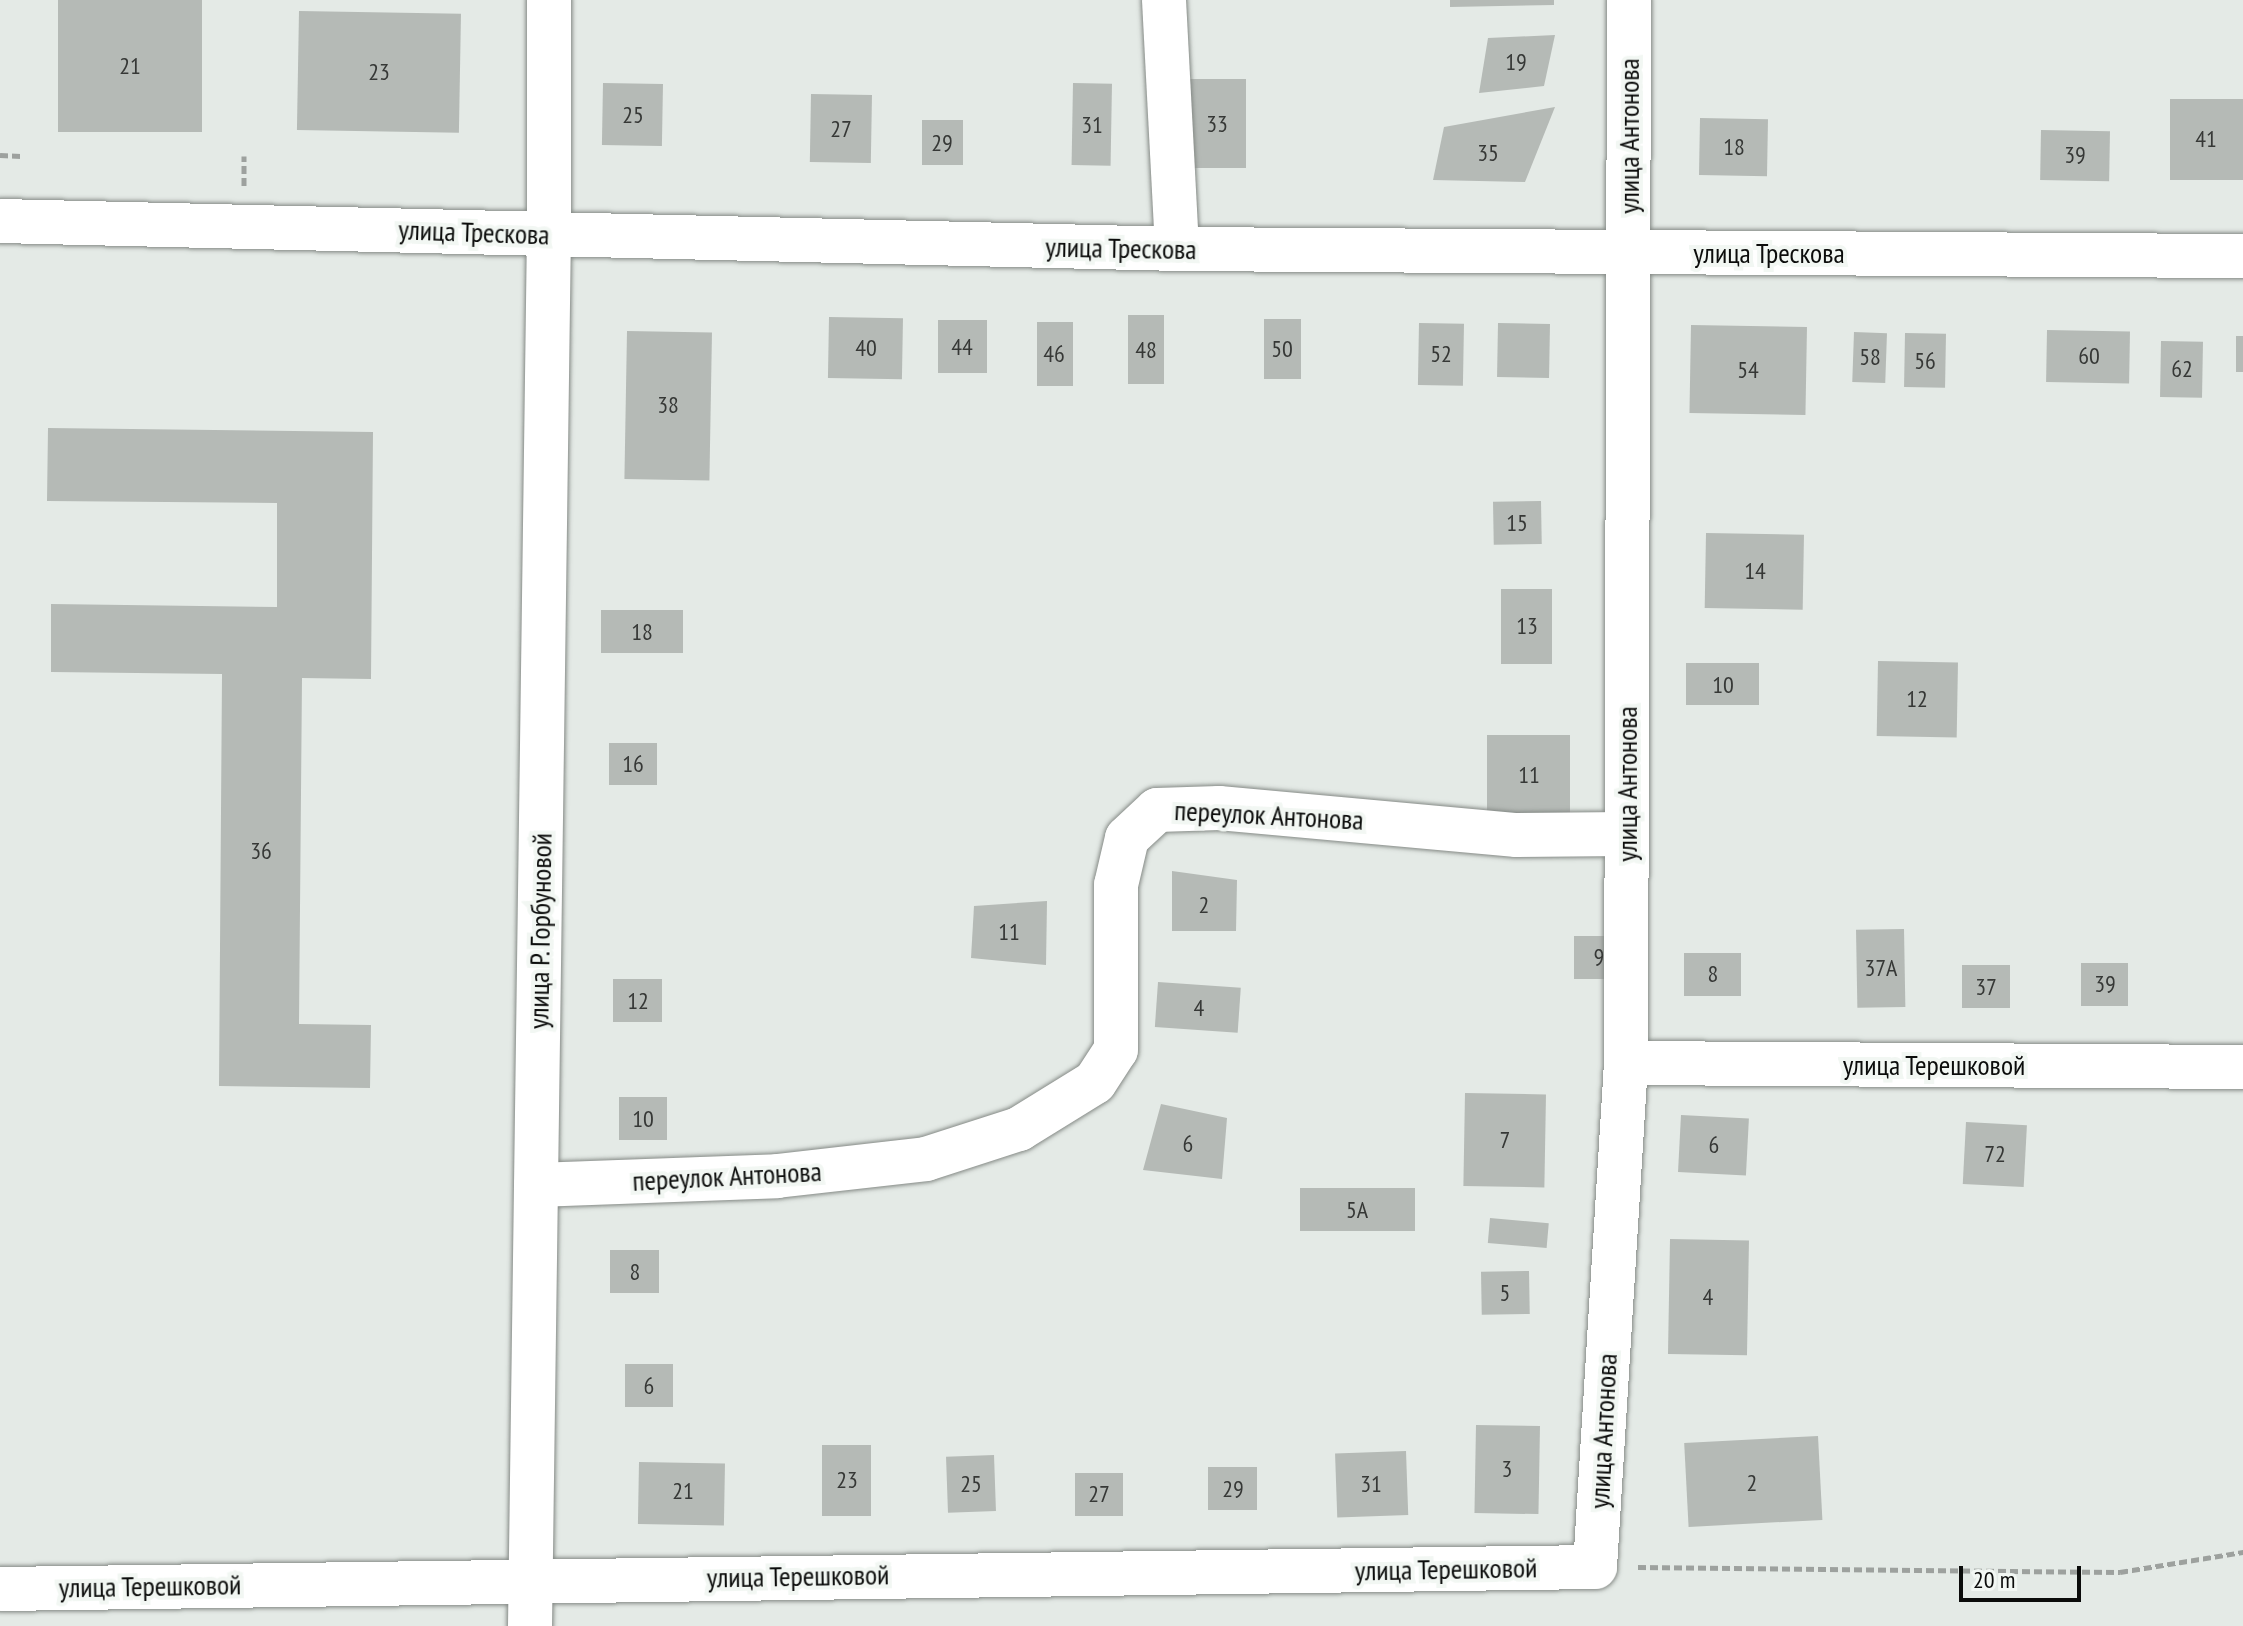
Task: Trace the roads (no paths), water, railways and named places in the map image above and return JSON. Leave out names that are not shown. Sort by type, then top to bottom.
[{"type":"street","name":"улица Р. Горбуновой","points":[[530,1626],[549,236],[549,0]]},
{"type":"street","points":[[1164,0],[1177,249]]},
{"type":"street","name":"улица Антонова","points":[[1595,1567],[1626,1063],[1629,0]]},
{"type":"street","name":"улица Трескова","points":[[0,221],[244,223],[549,236],[1177,249],[2243,256]]},
{"type":"street","name":"переулок Антонова","points":[[536,1185],[777,1176],[926,1159],[1019,1129],[1095,1082],[1116,1050],[1116,885],[1127,838],[1157,810],[1219,808],[1517,835],[1626,834]]},
{"type":"street","name":"улица Терешковой","points":[[1626,1063],[2243,1067]]},
{"type":"street","name":"улица Терешковой","points":[[0,1589],[530,1579],[1595,1567]]}]
